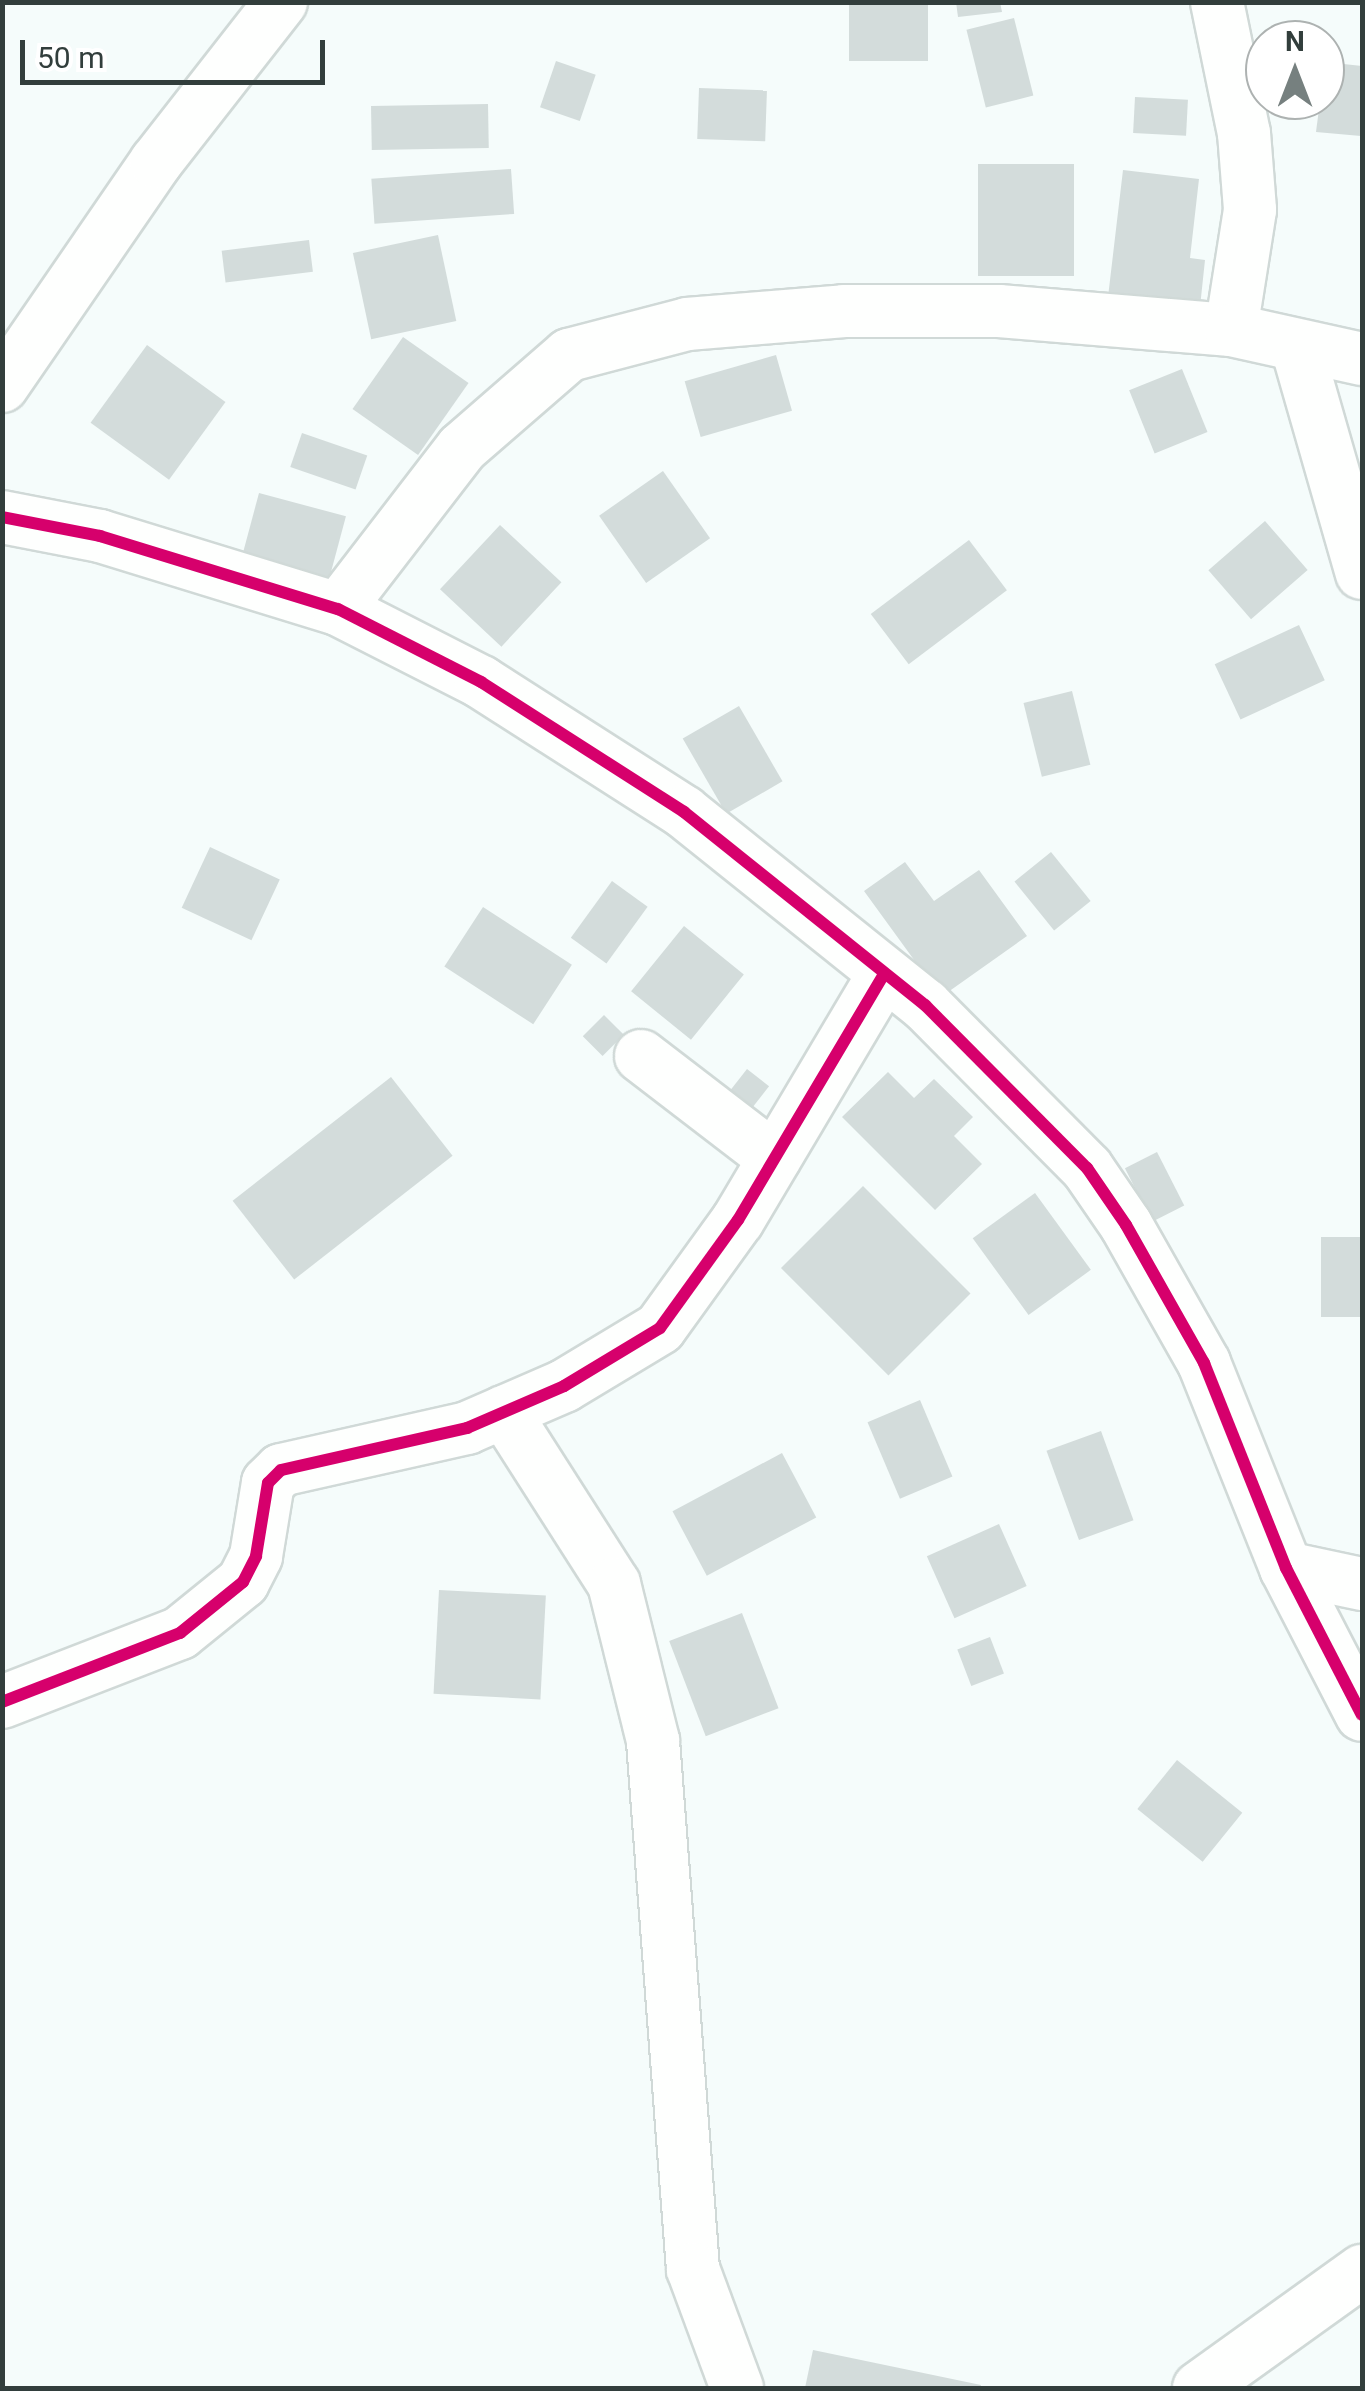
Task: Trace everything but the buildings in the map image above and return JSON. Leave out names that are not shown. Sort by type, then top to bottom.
[{"type":"street","points":[[2,386],[156,162],[280,2]]},
{"type":"street","points":[[1217,2],[1244,133],[1250,210],[1231,330]]},
{"type":"street","points":[[338,609],[462,448],[569,355],[687,324],[844,311],[999,311],[1231,330],[1362,359]]},
{"type":"street","points":[[1297,347],[1362,573]]},
{"type":"street","points":[[2,517],[100,536],[338,609],[482,682],[684,812],[883,976],[925,1005],[1087,1168],[1204,1363],[1286,1568],[1362,1715]]},
{"type":"street","points":[[2,1702],[180,1633],[243,1582],[256,1556],[268,1483],[281,1470],[467,1428],[660,1328],[774,1158],[883,976]]},
{"type":"street","points":[[640,1056],[774,1158]]},
{"type":"street","points":[[504,1412],[614,1584],[654,1741],[693,2269],[737,2388]]},
{"type":"street","points":[[1286,1568],[1358,1584]]},
{"type":"street","points":[[1312,1617],[1358,1584]]},
{"type":"street","points":[[1199,2388],[1362,2271]]},
{"type":"cycle path","points":[[2,517],[100,536],[338,609],[481,682],[684,812],[925,1005],[1087,1168],[1126,1225],[1204,1363],[1286,1568],[1362,1715]]},
{"type":"cycle path","points":[[2,1702],[180,1633],[243,1582],[256,1556],[268,1483],[281,1470],[467,1428],[564,1386],[660,1328],[738,1220],[883,976]]}]
